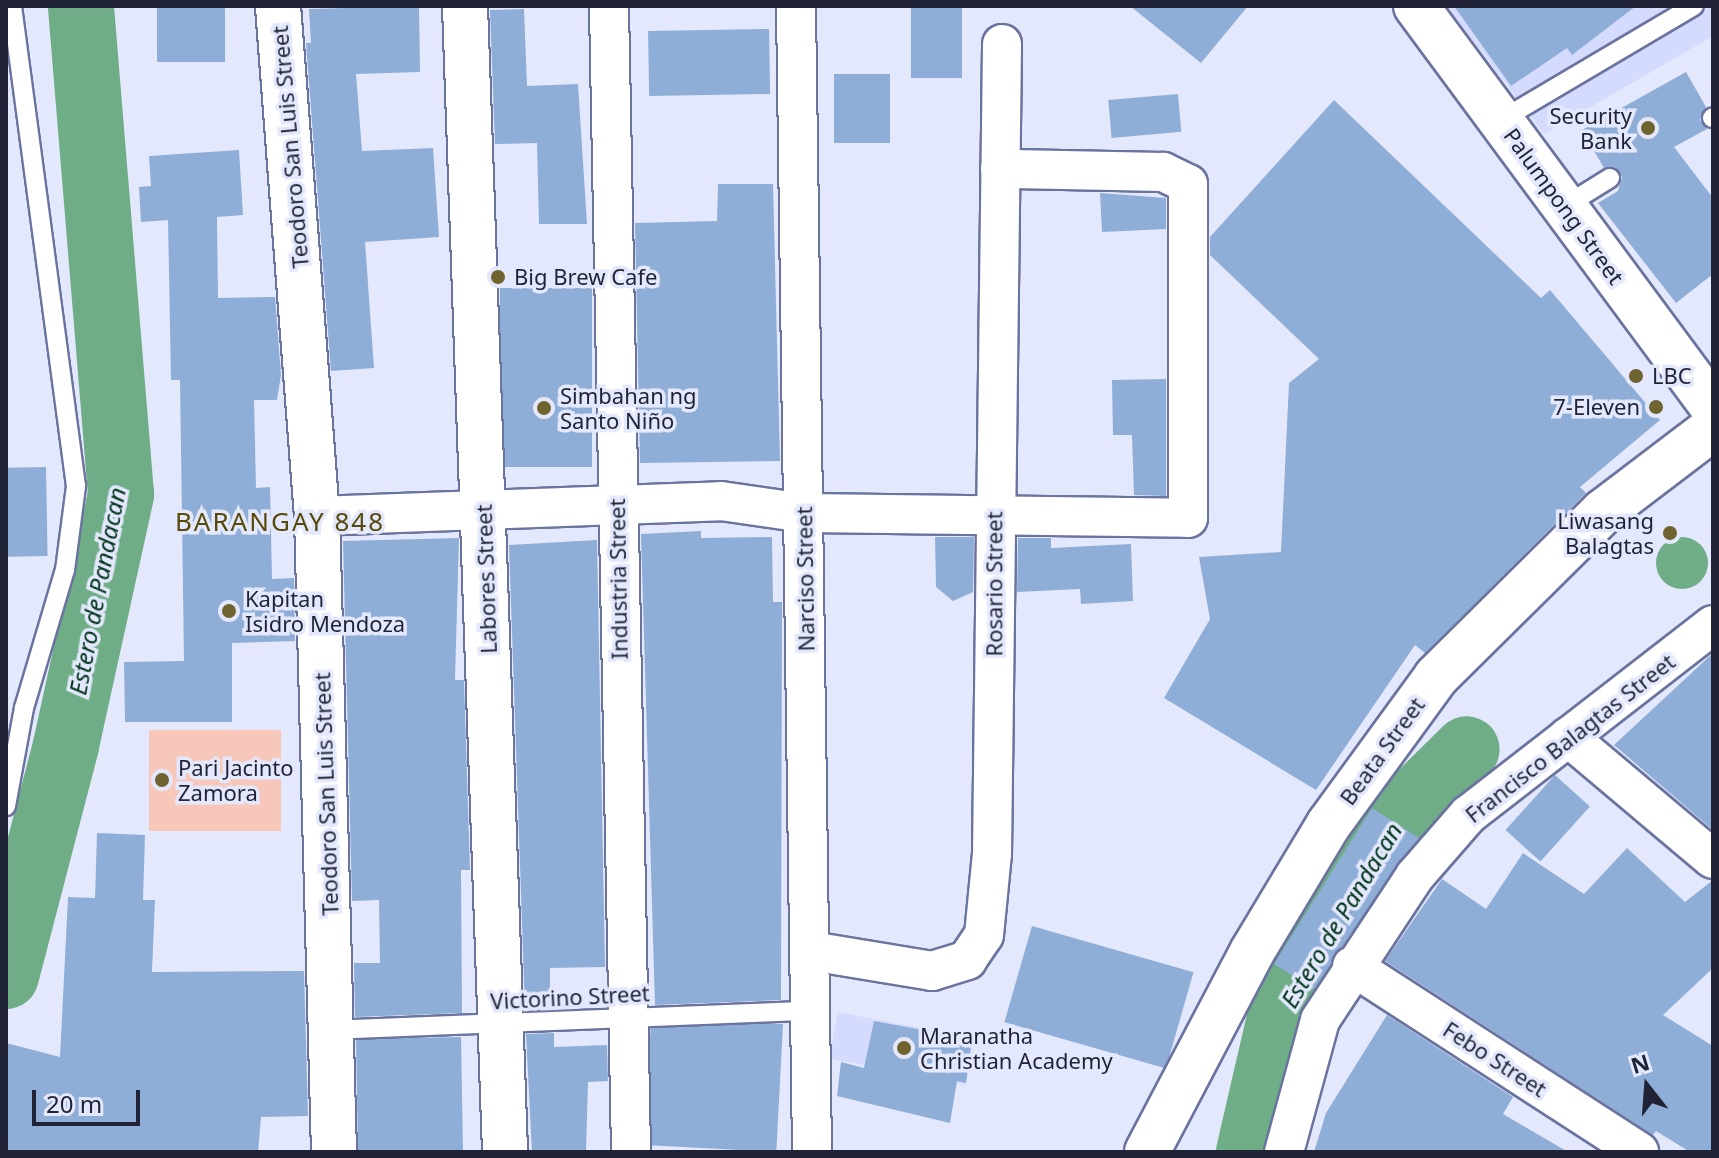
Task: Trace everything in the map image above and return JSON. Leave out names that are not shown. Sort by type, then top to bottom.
[{"type":"street","name":"Teodoro San Luis Street","points":[[278,6],[317,516],[334,1152]]},
{"type":"street","name":"Labores Street","points":[[465,6],[505,1152]]},
{"type":"street","name":"Industria Street","points":[[609,6],[616,501],[631,1152]]},
{"type":"street","name":"Narciso Street","points":[[796,6],[812,1152]]},
{"type":"street","name":"Palumpong Street","points":[[1416,6],[1713,407]]},
{"type":"street","name":"Rosario Street","points":[[811,951],[932,971],[967,960],[984,935],[992,854],[1002,44]]},
{"type":"street","points":[[317,516],[616,501],[721,501],[804,513],[1188,518],[1188,184],[1163,172],[1000,169]]},
{"type":"street","name":"Beata Street","points":[[1147,1152],[1314,850],[1436,677],[1604,511],[1713,428]]},
{"type":"street","name":"Francisco Balagtas Street","points":[[1284,1152],[1320,1020],[1352,966],[1415,876],[1468,815],[1713,625]]},
{"type":"street","points":[[1568,737],[1713,859]]},
{"type":"street","name":"Febo Street","points":[[1352,966],[1639,1152]]},
{"type":"lane","points":[[6,806],[24,708],[65,570],[76,486],[12,6]]},
{"type":"lane","points":[[1501,120],[1694,6]]},
{"type":"lane","points":[[1565,206],[1610,178]]},
{"type":"lane","name":"Victorino Street","points":[[331,1030],[812,1011]]},
{"type":"shaded area","points":[[1447,6],[1713,6],[1713,36],[1544,134]]},
{"type":"shaded area","points":[[1682,537],[1700,545],[1708,563],[1700,581],[1682,589],[1664,581],[1656,563],[1664,545]]},
{"type":"shaded area","points":[[149,730],[281,730],[281,831],[149,831]]},
{"type":"shaded area","name":"Maranatha Christian Academy","points":[[838,1012],[974,1039],[965,1085],[829,1058]]},
{"type":"building","points":[[157,6],[225,6],[225,62],[157,62]]},
{"type":"building","points":[[419,6],[420,72],[356,74],[362,151],[433,148],[439,237],[365,242],[374,368],[331,371],[306,43],[311,43],[309,9]]},
{"type":"building","points":[[911,6],[962,6],[962,78],[911,78]]},
{"type":"building","points":[[1130,6],[1248,6],[1201,63]]},
{"type":"building","points":[[1454,6],[1636,6],[1572,55],[1567,48],[1511,86]]},
{"type":"building","points":[[524,9],[527,86],[578,84],[587,224],[539,224],[537,143],[495,144],[490,10]]},
{"type":"building","points":[[769,29],[770,94],[649,96],[648,31]]},
{"type":"building","points":[[1686,72],[1706,107],[1700,120],[1707,129],[1674,147],[1713,198],[1713,274],[1676,303],[1598,203],[1618,191],[1622,177],[1615,167],[1604,168],[1582,130]]},
{"type":"building","points":[[834,74],[890,74],[890,143],[834,143]]},
{"type":"building","points":[[1178,94],[1181,132],[1112,138],[1108,100]]},
{"type":"building","points":[[1334,100],[1541,298],[1550,290],[1660,420],[1580,487],[1586,493],[1425,653],[1415,645],[1316,790],[1164,698],[1210,619],[1199,557],[1281,552],[1289,383],[1319,359],[1210,255],[1210,237]]},
{"type":"building","points":[[239,150],[243,215],[217,217],[218,298],[275,297],[281,375],[277,400],[254,400],[256,488],[270,487],[272,579],[294,578],[295,641],[232,643],[232,722],[125,722],[124,662],[184,661],[180,380],[171,380],[168,220],[141,222],[139,187],[151,186],[149,156]]},
{"type":"building","points":[[718,184],[773,184],[780,461],[640,463],[635,223],[717,221]]},
{"type":"building","points":[[1100,193],[1166,198],[1166,229],[1102,232]]},
{"type":"building","name":"Simbahan ng Santo Niño","points":[[500,288],[592,288],[592,467],[500,467]]},
{"type":"building","points":[[1166,379],[1166,496],[1134,495],[1132,435],[1113,435],[1112,380]]},
{"type":"building","points":[[46,467],[48,556],[8,557],[6,468]]},
{"type":"building","points":[[701,531],[701,538],[772,537],[773,602],[782,602],[781,1000],[655,1005],[641,534]]},
{"type":"building","points":[[935,537],[974,537],[973,592],[953,601],[936,587]]},
{"type":"building","points":[[459,538],[455,680],[464,680],[470,870],[461,870],[462,1013],[355,1017],[354,963],[380,963],[379,900],[352,901],[343,541]]},
{"type":"building","points":[[1018,538],[1051,538],[1051,548],[1131,544],[1133,601],[1081,604],[1080,589],[1017,592]]},
{"type":"building","points":[[597,540],[605,967],[550,968],[550,1009],[525,1010],[509,545]]},
{"type":"building","points":[[1713,653],[1713,830],[1614,745]]},
{"type":"building","points":[[1555,775],[1590,806],[1540,861],[1505,830]]},
{"type":"building","points":[[1372,808],[1419,838],[1314,989],[1274,964]]},
{"type":"building","points":[[97,833],[145,835],[143,900],[155,900],[152,972],[304,971],[308,1116],[261,1117],[258,1152],[6,1152],[6,1043],[60,1057],[68,897],[95,898]]},
{"type":"building","points":[[1627,848],[1685,902],[1713,880],[1713,968],[1663,1015],[1713,1046],[1713,1152],[1690,1152],[1656,1131],[1653,1135],[1385,961],[1442,879],[1486,909],[1523,853],[1584,894]]},
{"type":"building","points":[[1032,926],[1193,972],[1166,1068],[1004,1022]]},
{"type":"building","points":[[1387,1015],[1513,1097],[1503,1114],[1568,1152],[1314,1152],[1326,1113]]},
{"type":"building","points":[[651,1017],[783,1024],[776,1152],[644,1145]]},
{"type":"building","points":[[874,1021],[972,1039],[966,1083],[957,1081],[950,1123],[837,1096],[841,1062],[864,1068]]},
{"type":"building","points":[[554,1033],[554,1047],[607,1045],[608,1081],[588,1082],[586,1152],[532,1152],[526,1034]]},
{"type":"building","points":[[461,1037],[463,1152],[358,1152],[356,1039]]},
{"type":"waterway","name":"Estero de Pandacan","points":[[6,976],[66,745],[121,494],[81,6]]},
{"type":"waterway","name":"Estero de Pandacan","points":[[1249,1152],[1284,1000],[1399,816],[1467,749]]},
{"type":"place","name":"Security Bank","points":[[1648,128]]},
{"type":"place","name":"Big Brew Cafe","points":[[498,277]]},
{"type":"place","name":"LBC","points":[[1636,376]]},
{"type":"place","name":"7-Eleven","points":[[1656,407]]},
{"type":"place","name":"Simbahan ng Santo Niño","points":[[544,408]]},
{"type":"place","name":"Liwasang Balagtas","points":[[1670,533]]},
{"type":"place","name":"Kapitan Isidro Mendoza","points":[[229,611]]},
{"type":"place","name":"Pari Jacinto Zamora","points":[[162,780]]},
{"type":"place","name":"Maranatha Christian Academy","points":[[904,1048]]},
{"type":"district","name":"BARANGAY 848","points":[[280,522]]}]
